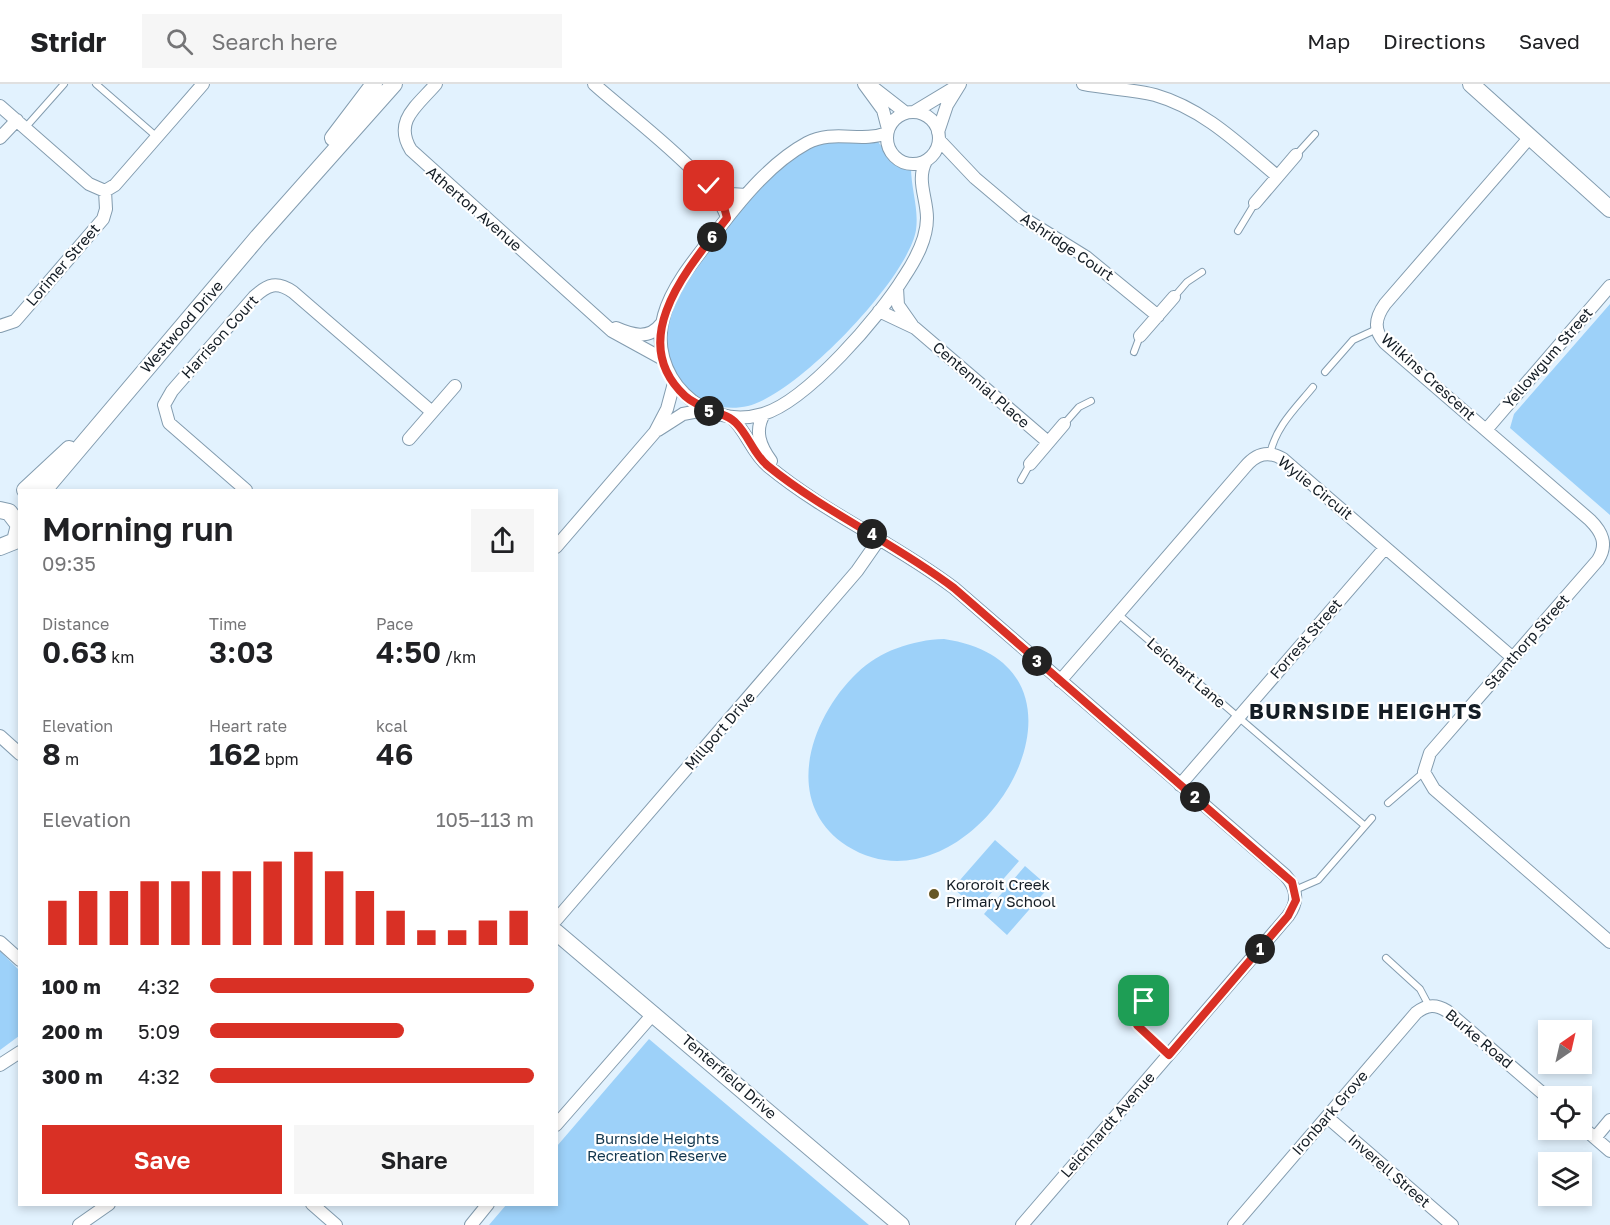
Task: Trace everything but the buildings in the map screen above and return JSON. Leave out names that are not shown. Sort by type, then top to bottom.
[{"type":"street","points":[[0,106],[89,184],[105,191],[115,185],[203,84]]},
{"type":"street","name":"Westwood Drive","points":[[258,237],[374,84]]},
{"type":"street","name":"Westwood Drive","points":[[45,489],[258,237],[394,84]]},
{"type":"street","name":"Atherton Avenue","points":[[436,84],[404,124],[403,135],[411,150],[599,318]]},
{"type":"street","points":[[594,84],[699,176],[721,201],[727,218]]},
{"type":"street","points":[[866,84],[910,112],[929,118],[939,136],[975,178]]},
{"type":"street","points":[[866,84],[883,110],[888,131],[888,147],[898,159],[912,164],[941,157],[975,178]]},
{"type":"street","points":[[599,318],[622,330],[639,335],[655,332],[661,324],[669,301],[685,275],[727,218],[746,195],[784,158],[811,141],[835,136],[873,137],[888,131],[892,122],[960,84]]},
{"type":"street","points":[[661,324],[663,359],[674,383],[683,395],[705,410],[732,418],[764,414],[792,397],[831,364],[879,311],[915,259],[925,232],[926,210],[921,171],[939,136],[947,105],[960,84]]},
{"type":"street","points":[[1083,84],[1143,93],[1188,109],[1212,122],[1277,176]]},
{"type":"street","points":[[1470,84],[1610,209]]},
{"type":"street","points":[[0,138],[21,124]]},
{"type":"street","points":[[1530,137],[1610,200]]},
{"type":"street","name":"Wilkins Crescent","points":[[1530,137],[1385,304],[1377,316],[1377,329],[1385,343],[1590,520],[1607,541]]},
{"type":"street","points":[[1255,203],[1296,155]]},
{"type":"street","points":[[699,176],[731,194],[746,195]]},
{"type":"street","name":"Ashridge Court","points":[[975,178],[1020,216],[1103,269],[1158,316]]},
{"type":"street","name":"Lorimer Street","points":[[0,326],[15,321],[103,219],[105,191]]},
{"type":"street","name":"Harrison Court","points":[[245,489],[169,423],[164,405],[172,391],[240,313],[269,285],[281,285],[293,292],[432,412]]},
{"type":"street","name":"Yellowgum Street","points":[[1486,429],[1610,286]]},
{"type":"street","points":[[897,288],[898,304],[915,328]]},
{"type":"street","points":[[1140,336],[1174,297]]},
{"type":"street","points":[[879,311],[915,328]]},
{"type":"street","points":[[599,318],[619,336],[663,359]]},
{"type":"street","name":"Centennial Place","points":[[915,328],[1048,442]]},
{"type":"street","points":[[558,546],[655,432],[667,409],[674,383]]},
{"type":"street","points":[[409,439],[455,386]]},
{"type":"street","points":[[655,432],[682,414],[705,410]]},
{"type":"street","points":[[764,414],[759,424],[760,440],[768,456],[788,480]]},
{"type":"street","name":"Westwood Drive","points":[[26,489],[106,416]]},
{"type":"street","points":[[732,418],[763,461],[829,509],[915,559],[954,588],[1285,875],[1295,890]]},
{"type":"street","points":[[1030,464],[1064,424]]},
{"type":"street","name":"Wylie Circuit","points":[[1060,681],[1253,458],[1270,454],[1283,459],[1513,658]]},
{"type":"street","points":[[0,504],[18,496]]},
{"type":"street","points":[[0,510],[9,512],[18,525]]},
{"type":"street","points":[[2,547],[15,541],[18,530]]},
{"type":"street","name":"Millport Drive","points":[[558,918],[857,571],[880,538]]},
{"type":"street","name":"Stanthorp Street","points":[[1424,772],[1430,753],[1598,560],[1607,541]]},
{"type":"street","points":[[2,547],[18,553]]},
{"type":"street","name":"Forrest Street","points":[[1180,785],[1385,548]]},
{"type":"street","points":[[0,736],[18,752]]},
{"type":"street","points":[[1424,772],[1434,789],[1610,942]]},
{"type":"street","name":"Leichhardt Avenue","points":[[1022,1225],[1288,916],[1295,904],[1295,890]]},
{"type":"street","name":"Tenterfield Drive","points":[[558,934],[654,1012],[900,1225]]},
{"type":"street","points":[[0,942],[18,958]]},
{"type":"street","name":"Burke Road","points":[[1429,1006],[1447,1011],[1538,1089]]},
{"type":"street","name":"Ironbark Grove","points":[[1233,1225],[1416,1013],[1429,1006]]},
{"type":"street","points":[[558,1123],[654,1012]]},
{"type":"street","points":[[0,1065],[18,1053]]},
{"type":"street","name":"Inverell Street","points":[[1327,1117],[1452,1225]]},
{"type":"street","points":[[1595,1138],[1610,1120]]},
{"type":"street","points":[[1592,1135],[1610,1151]]},
{"type":"street","points":[[79,1225],[106,1206]]},
{"type":"street","points":[[314,1206],[336,1225]]},
{"type":"street","points":[[471,1225],[486,1206]]},
{"type":"lane","points":[[21,124],[64,84]]},
{"type":"lane","points":[[96,84],[157,137]]},
{"type":"lane","points":[[1296,155],[1315,134]]},
{"type":"lane","points":[[1238,231],[1255,203]]},
{"type":"lane","points":[[1174,297],[1187,282],[1202,272]]},
{"type":"lane","points":[[1325,372],[1353,340],[1377,329]]},
{"type":"lane","points":[[1134,352],[1140,336]]},
{"type":"lane","points":[[1270,454],[1273,440],[1281,426],[1313,387]]},
{"type":"lane","points":[[1064,424],[1079,407],[1090,401]]},
{"type":"lane","points":[[1021,480],[1030,464]]},
{"type":"lane","name":"Leichart Lane","points":[[1118,614],[1364,825]]},
{"type":"lane","name":"Stanthorp Street","points":[[1388,803],[1424,772]]},
{"type":"lane","points":[[1295,890],[1318,880],[1372,818]]},
{"type":"lane","name":"Burke Road","points":[[1386,958],[1420,989],[1429,1006]]},
{"type":"lane","points":[[1144,1001],[1138,1013],[1137,1025],[1169,1055]]},
{"type":"green space","points":[[877,140],[891,161],[911,167],[916,207],[916,230],[908,251],[893,277],[847,332],[793,381],[769,397],[748,406],[732,408],[717,406],[689,391],[672,372],[665,352],[665,330],[682,287],[695,267],[755,191],[793,155],[822,141]]},
{"type":"green space","points":[[1610,304],[1610,515],[1510,428],[1514,414]]},
{"type":"green space","points":[[944,639],[998,659],[1024,694],[1027,737],[1011,782],[981,822],[941,851],[895,861],[847,846],[827,828],[814,807],[809,784],[810,760],[816,736],[826,713],[840,692],[866,665],[908,644]]},
{"type":"green space","points":[[995,840],[1019,861],[977,909],[953,888]]},
{"type":"green space","points":[[1025,866],[1049,887],[1007,935],[984,914]]},
{"type":"green space","points":[[0,951],[18,969],[18,1037],[0,1050]]},
{"type":"green space","name":"Burnside Heights Recreation Reserve","points":[[649,1039],[869,1225],[489,1225],[505,1206],[558,1206],[558,1145]]},
{"type":"place","name":"Kororoit Creek Primary School","points":[[934,894]]},
{"type":"district","name":"BURNSIDE HEIGHTS","points":[[1366,712]]},
{"type":"route","points":[[709,186],[724,207],[727,218],[685,275],[669,301],[661,324],[661,349],[664,363],[670,377],[683,395],[701,408],[732,418],[741,428],[756,454],[768,466],[829,509],[915,559],[954,588],[1292,882],[1296,895],[1293,909],[1169,1055],[1137,1025],[1138,1013],[1144,1001]]}]
